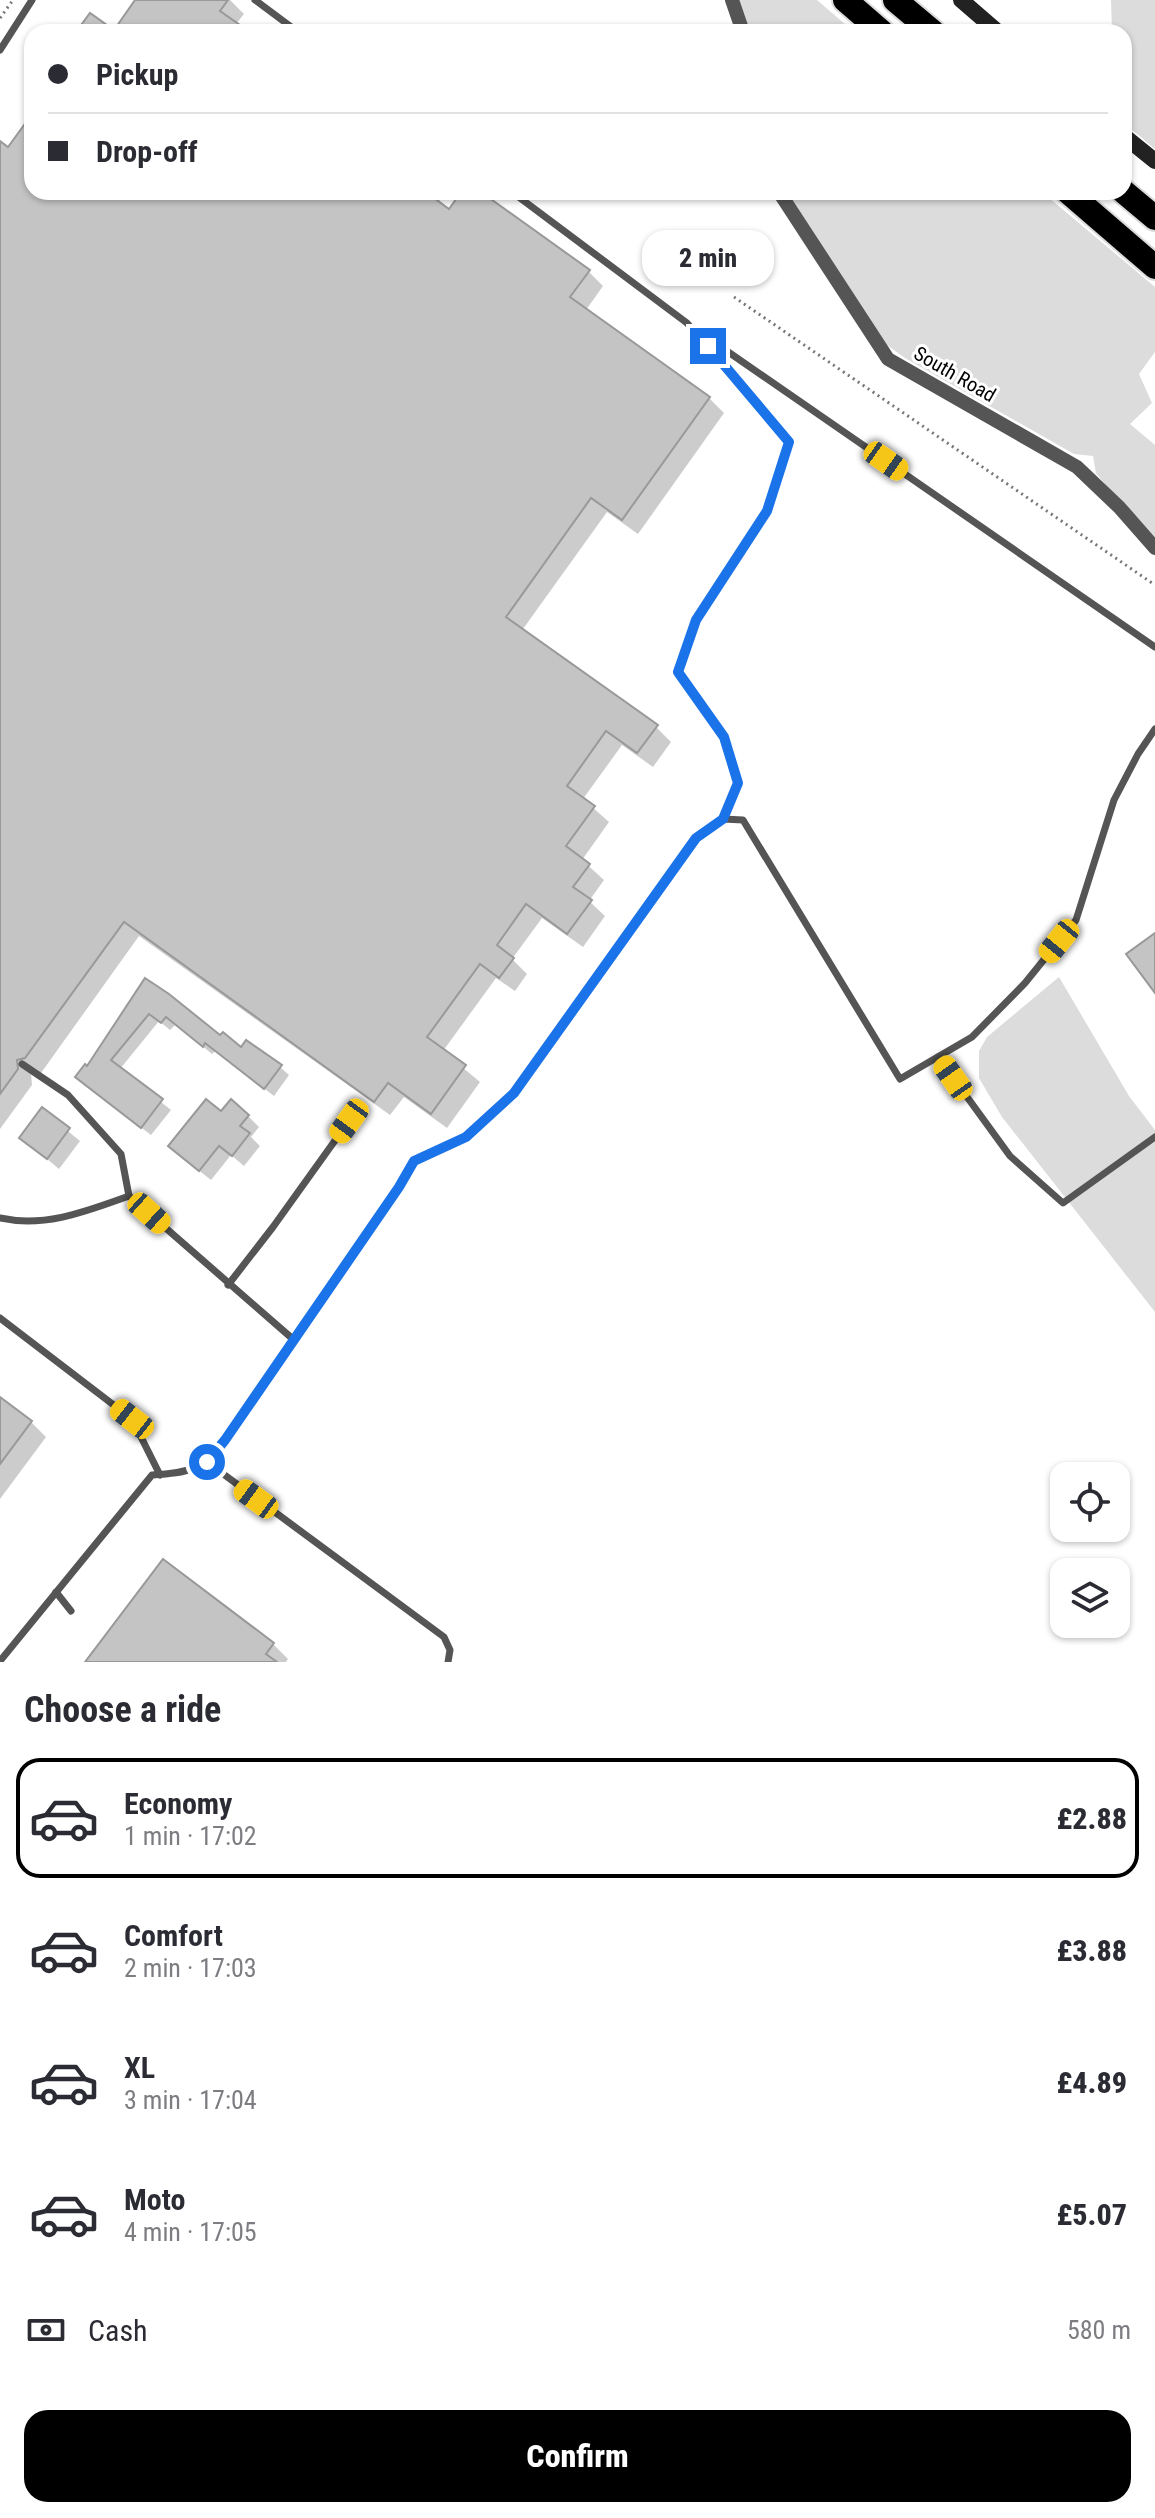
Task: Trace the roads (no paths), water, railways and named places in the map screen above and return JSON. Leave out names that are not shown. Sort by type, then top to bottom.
[{"type":"highway","points":[[845,0],[873,24]]},
{"type":"highway","points":[[895,0],[924,24]]},
{"type":"highway","points":[[1132,199],[1155,218]]},
{"type":"highway","points":[[1077,200],[1155,267]]},
{"type":"main road","points":[[961,0],[989,24]]},
{"type":"main road","points":[[1132,142],[1155,161]]},
{"type":"street","points":[[732,0],[740,24]]},
{"type":"street","name":"South Road","points":[[784,200],[888,359],[1077,467],[1119,507],[1155,548]]},
{"type":"lane","points":[[0,50],[32,0]]},
{"type":"lane","points":[[255,0],[287,24]]},
{"type":"lane","points":[[523,200],[687,323],[1155,647]]},
{"type":"lane","points":[[0,1661],[152,1475],[187,1473],[207,1462],[294,1340],[414,1161],[466,1137],[514,1093],[696,838],[723,819],[738,783],[724,737],[678,672],[696,620],[767,511],[789,442],[687,323]]},
{"type":"lane","points":[[723,819],[743,820],[900,1079],[972,1037],[1025,983],[1076,920],[1114,800],[1155,729]]},
{"type":"lane","points":[[938,1057],[1010,1156],[1063,1203],[1155,1137]]},
{"type":"lane","points":[[22,1064],[68,1095],[121,1154],[129,1196],[294,1340]]},
{"type":"lane","points":[[228,1285],[349,1121]]},
{"type":"lane","points":[[0,1218],[18,1222],[71,1216],[129,1196]]},
{"type":"lane","points":[[0,1318],[132,1419],[160,1475]]},
{"type":"lane","points":[[207,1462],[444,1637],[450,1650],[448,1662]]},
{"type":"lane","points":[[56,1592],[71,1611]]}]
